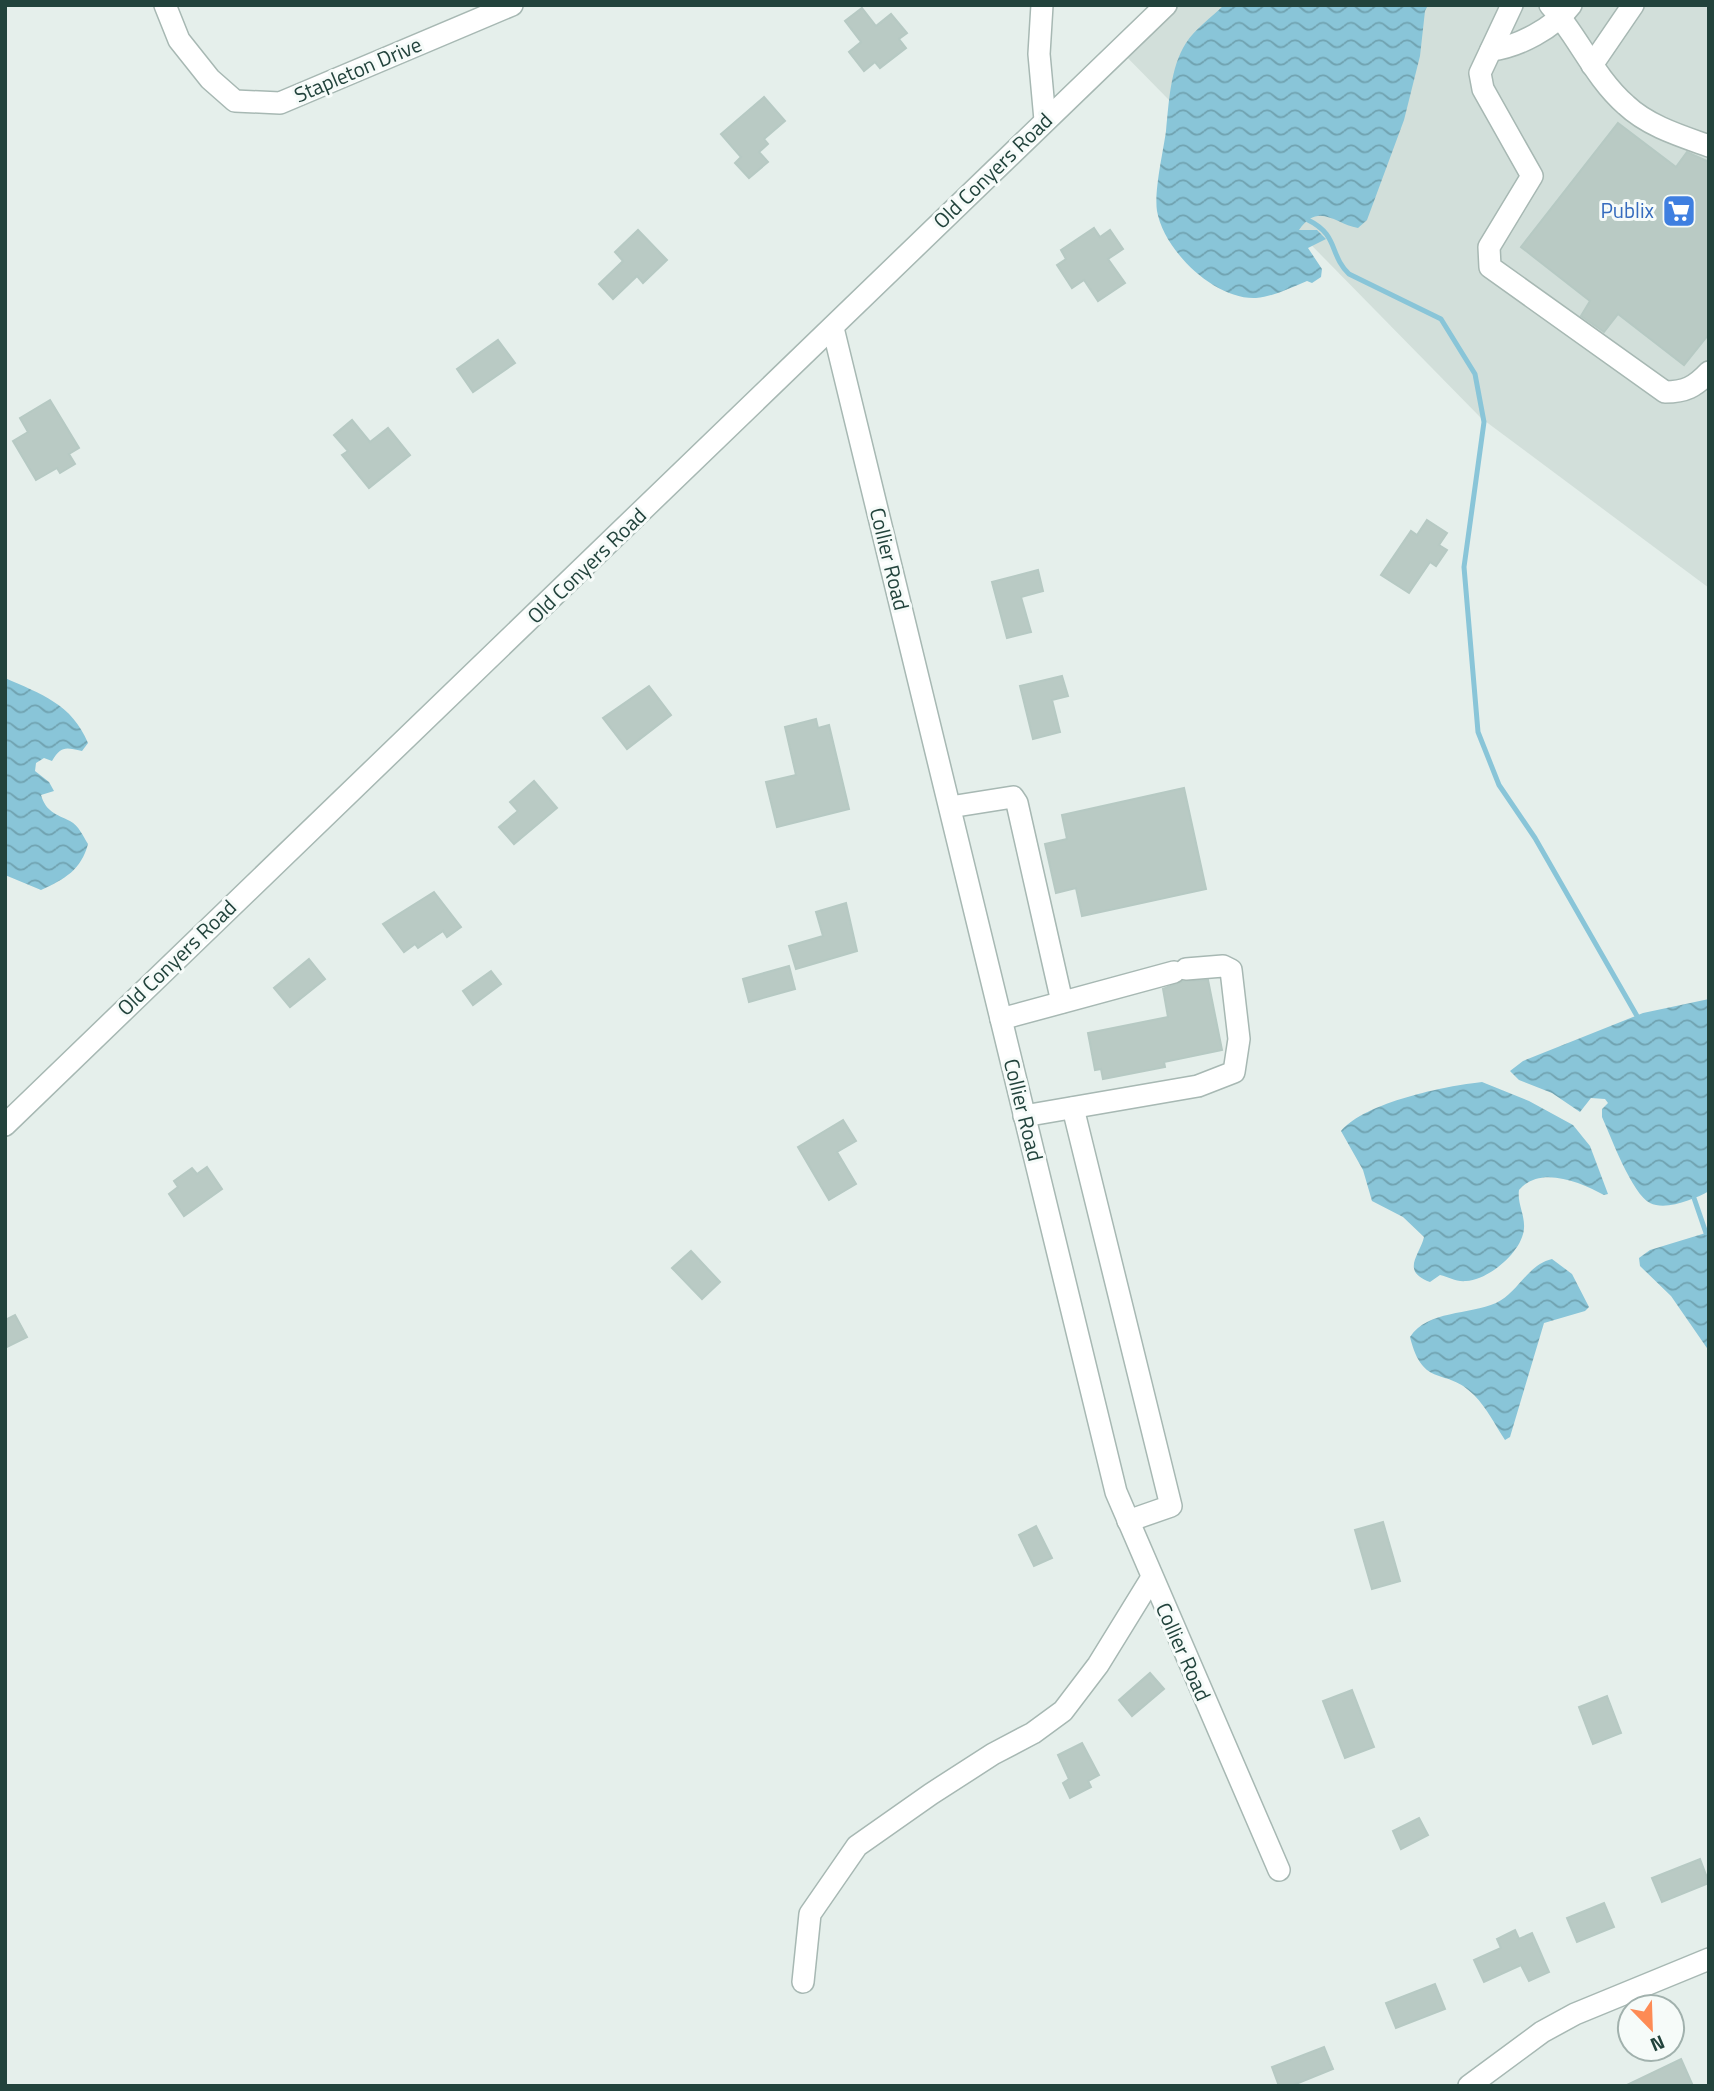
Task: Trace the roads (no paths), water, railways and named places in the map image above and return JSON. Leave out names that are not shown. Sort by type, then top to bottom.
[{"type":"street","name":"Stapleton Drive","points":[[165,5],[179,40],[210,79],[235,101],[280,103],[512,5]]},
{"type":"street","points":[[1042,5],[1039,54],[1045,120]]},
{"type":"street","name":"Old Conyers Road","points":[[5,1125],[1166,5]]},
{"type":"street","points":[[1512,5],[1480,73],[1483,89],[1532,176],[1489,247],[1490,267],[1665,392],[1681,392],[1697,385],[1709,372]]},
{"type":"street","points":[[1592,65],[1633,5]]},
{"type":"street","points":[[1491,50],[1508,48],[1561,9],[1592,65],[1626,106],[1670,132],[1709,146]]},
{"type":"street","name":"Collier Road","points":[[833,328],[1115,1492],[1279,1870]]},
{"type":"street","points":[[950,807],[1013,797],[1017,803],[1062,1002]]},
{"type":"street","points":[[1001,1019],[1180,970],[1223,966],[1231,970],[1239,1040],[1234,1072],[1198,1086],[1024,1116]]},
{"type":"street","points":[[1073,1108],[1171,1506],[1128,1521]]},
{"type":"street","points":[[803,1982],[810,1914],[858,1846],[993,1754],[1033,1733],[1063,1710],[1098,1665],[1151,1579]]},
{"type":"street","points":[[1469,2086],[1532,2039],[1575,2014],[1709,1959]]},
{"type":"water","points":[[1224,5],[1428,5],[1420,56],[1404,120],[1367,220],[1358,228],[1321,216],[1306,221],[1299,230],[1317,230],[1326,239],[1308,248],[1322,269],[1321,277],[1312,283],[1307,281],[1276,294],[1256,298],[1224,291],[1194,270],[1170,242],[1162,226],[1156,203],[1171,86],[1177,63],[1190,38]]},
{"type":"water","points":[[5,678],[54,702],[73,719],[88,743],[82,751],[64,749],[52,761],[44,758],[36,763],[35,771],[49,782],[54,791],[41,795],[46,805],[52,812],[76,826],[88,844],[81,861],[71,873],[41,890],[5,875]]},
{"type":"water","points":[[1709,999],[1709,1191],[1680,1203],[1657,1205],[1643,1198],[1623,1164],[1602,1117],[1602,1109],[1608,1103],[1605,1099],[1591,1098],[1580,1112],[1552,1093],[1519,1080],[1510,1071],[1523,1061],[1643,1013]]},
{"type":"water","points":[[1482,1082],[1529,1101],[1573,1125],[1590,1146],[1608,1194],[1604,1195],[1584,1185],[1560,1178],[1538,1178],[1519,1190],[1524,1228],[1518,1246],[1503,1263],[1485,1276],[1475,1279],[1459,1281],[1440,1275],[1430,1282],[1421,1278],[1414,1268],[1424,1237],[1403,1217],[1372,1201],[1363,1170],[1341,1131],[1368,1112],[1407,1097]]},
{"type":"water","points":[[1709,1232],[1709,1351],[1671,1296],[1640,1266],[1639,1258],[1650,1250]]},
{"type":"water","points":[[1552,1259],[1572,1274],[1589,1307],[1585,1311],[1544,1323],[1510,1437],[1505,1440],[1474,1395],[1464,1386],[1436,1375],[1422,1364],[1415,1354],[1410,1337],[1427,1322],[1496,1303],[1511,1293],[1536,1267]]},
{"type":"waterway","points":[[1308,220],[1325,232],[1349,274],[1441,319],[1475,374],[1484,422],[1464,567],[1478,732],[1499,785],[1535,838],[1637,1016]]},
{"type":"waterway","points":[[1694,1198],[1706,1233]]},
{"type":"place","name":"Publix","points":[[1679,211]]}]
